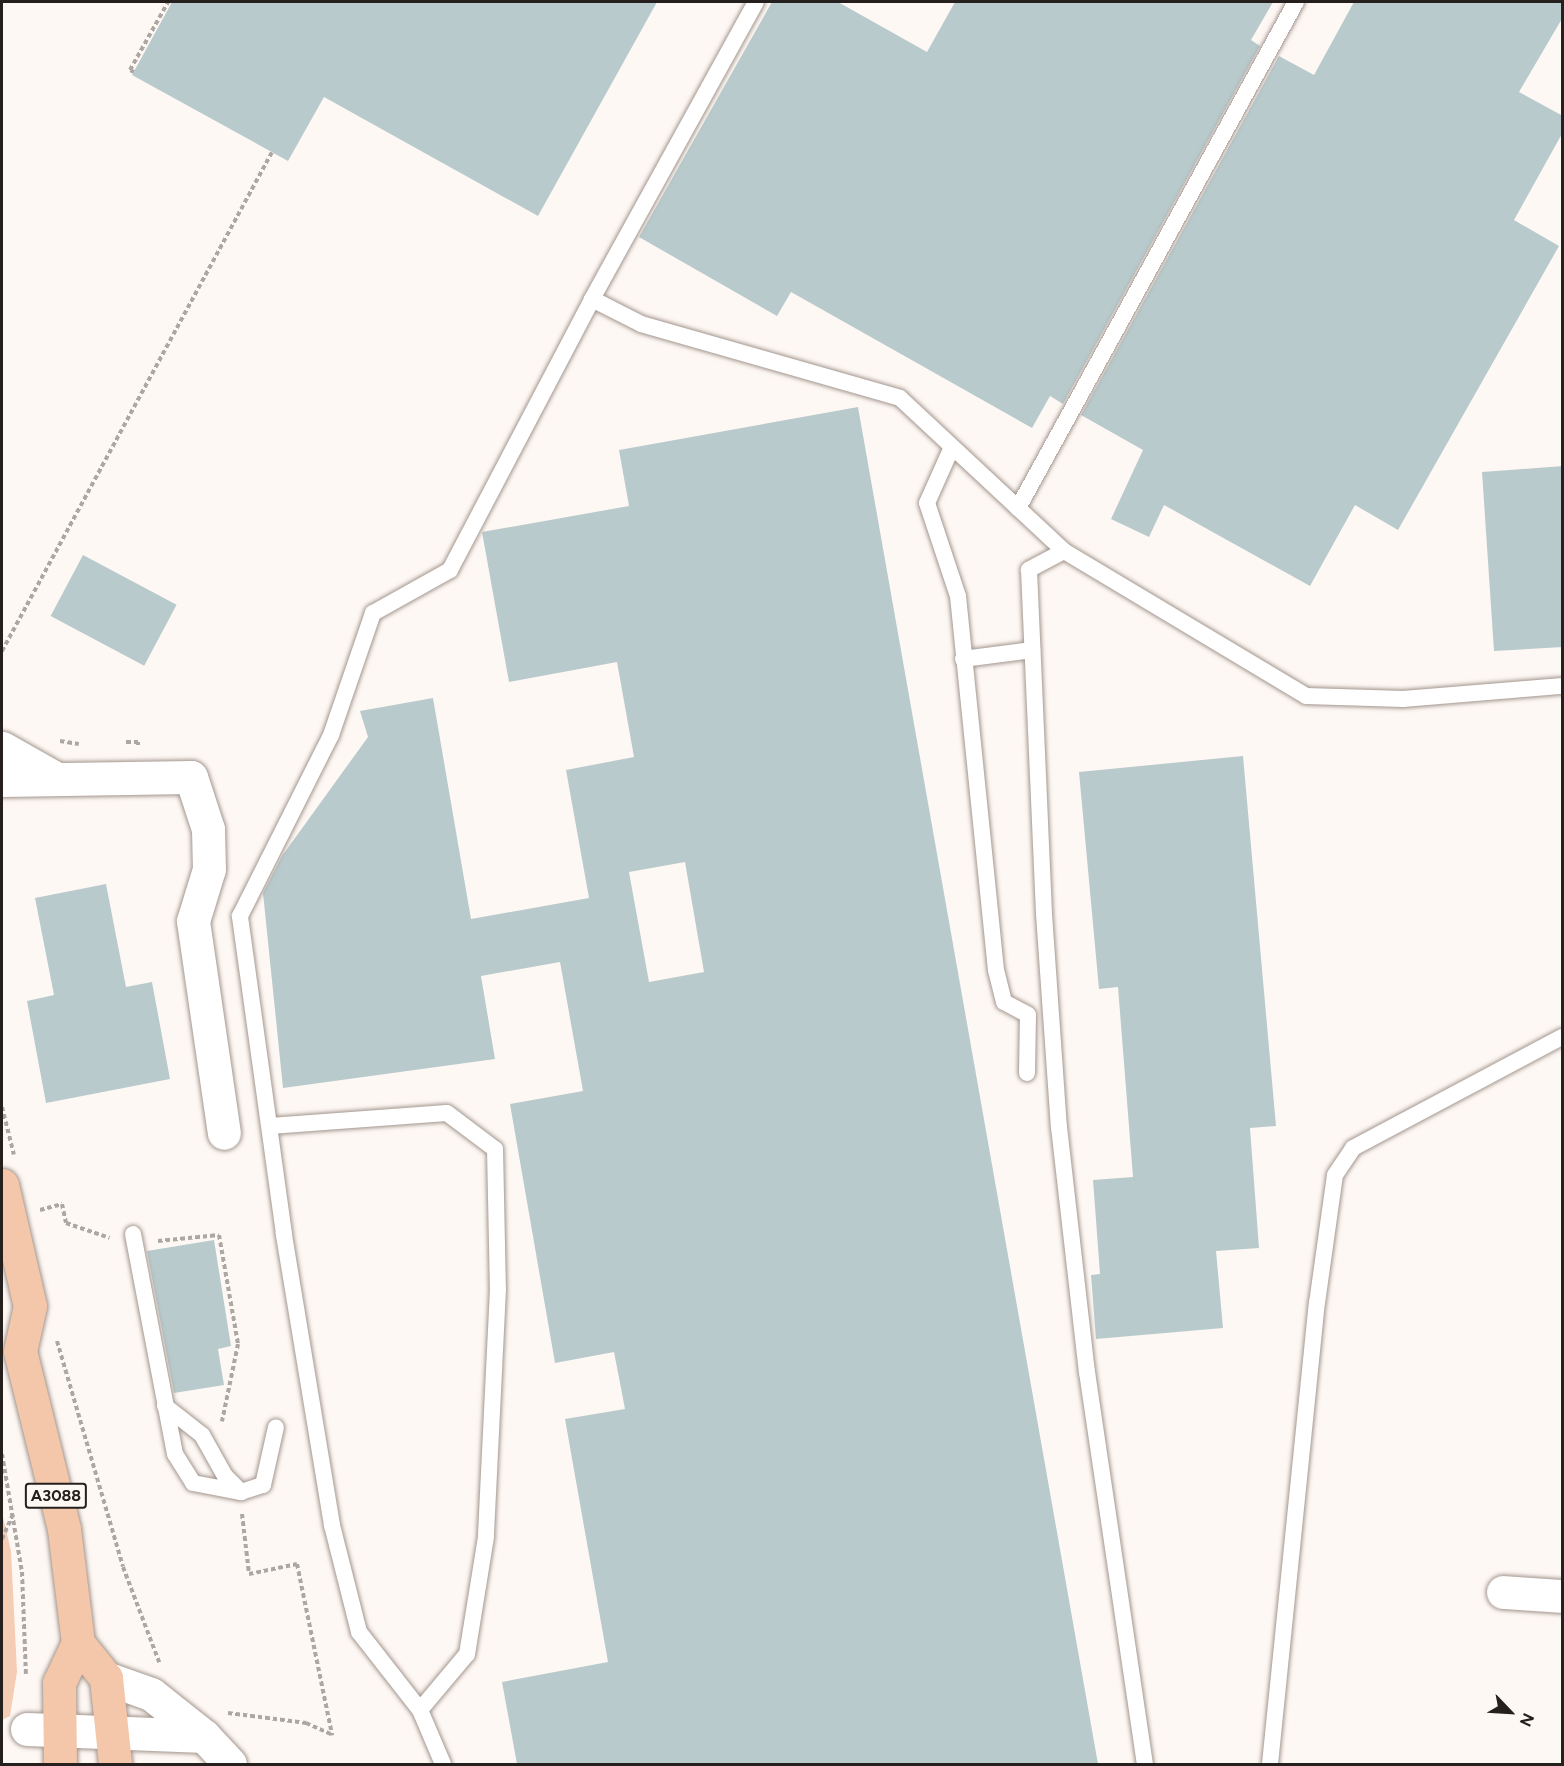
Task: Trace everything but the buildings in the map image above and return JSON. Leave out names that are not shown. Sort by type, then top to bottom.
[{"type":"main road","name":"A3088","points":[[2,1185],[30,1306],[11,1341],[64,1528],[78,1643]]},
{"type":"main road","points":[[60,1764],[59,1683],[78,1643],[106,1677],[115,1764]]},
{"type":"street","points":[[2,748],[57,779]]},
{"type":"street","points":[[2,780],[191,777],[208,830],[209,869],[193,921],[224,1133]]},
{"type":"street","points":[[1503,1592],[1563,1596]]},
{"type":"street","points":[[106,1677],[151,1694],[211,1724],[230,1764]]},
{"type":"street","points":[[27,1729],[113,1732],[211,1724]]},
{"type":"lane","points":[[443,1764],[420,1710],[359,1632],[332,1525],[240,916],[331,735],[373,614],[450,570],[592,299],[756,2]]},
{"type":"lane","points":[[1018,508],[1296,2]]},
{"type":"lane","points":[[592,299],[641,324],[900,398],[1064,551],[1306,696],[1403,699],[1563,686]]},
{"type":"lane","points":[[952,447],[927,503],[958,596],[996,970],[1004,1002],[1028,1015],[1027,1073]]},
{"type":"lane","points":[[1064,551],[1029,570],[1059,1127],[1115,1581],[1145,1764]]},
{"type":"lane","points":[[963,659],[1032,650]]},
{"type":"lane","points":[[1270,1764],[1317,1303],[1335,1175],[1353,1148],[1563,1037]]},
{"type":"lane","points":[[270,1126],[447,1113],[495,1149],[498,1289],[486,1537],[467,1654],[420,1710]]},
{"type":"lane","points":[[133,1234],[175,1454],[193,1483],[241,1492],[263,1485],[276,1427]]},
{"type":"lane","points":[[165,1406],[202,1435],[225,1476],[241,1492]]},
{"type":"path","points":[[134,72],[130,70],[168,2]]},
{"type":"path","points":[[2,651],[272,152]]},
{"type":"path","points":[[56,740],[88,745]]},
{"type":"path","points":[[118,743],[138,741]]},
{"type":"path","points":[[54,1328],[123,1567],[153,1654],[166,1671]]},
{"type":"path","points":[[2,1454],[22,1572],[27,1729]]},
{"type":"path","points":[[2,1539],[13,1514]]},
{"type":"path","points":[[211,1724],[306,1724],[332,1734]]},
{"type":"shaded area","points":[[2,1513],[11,1551],[17,1672],[10,1716],[2,1720]]}]
